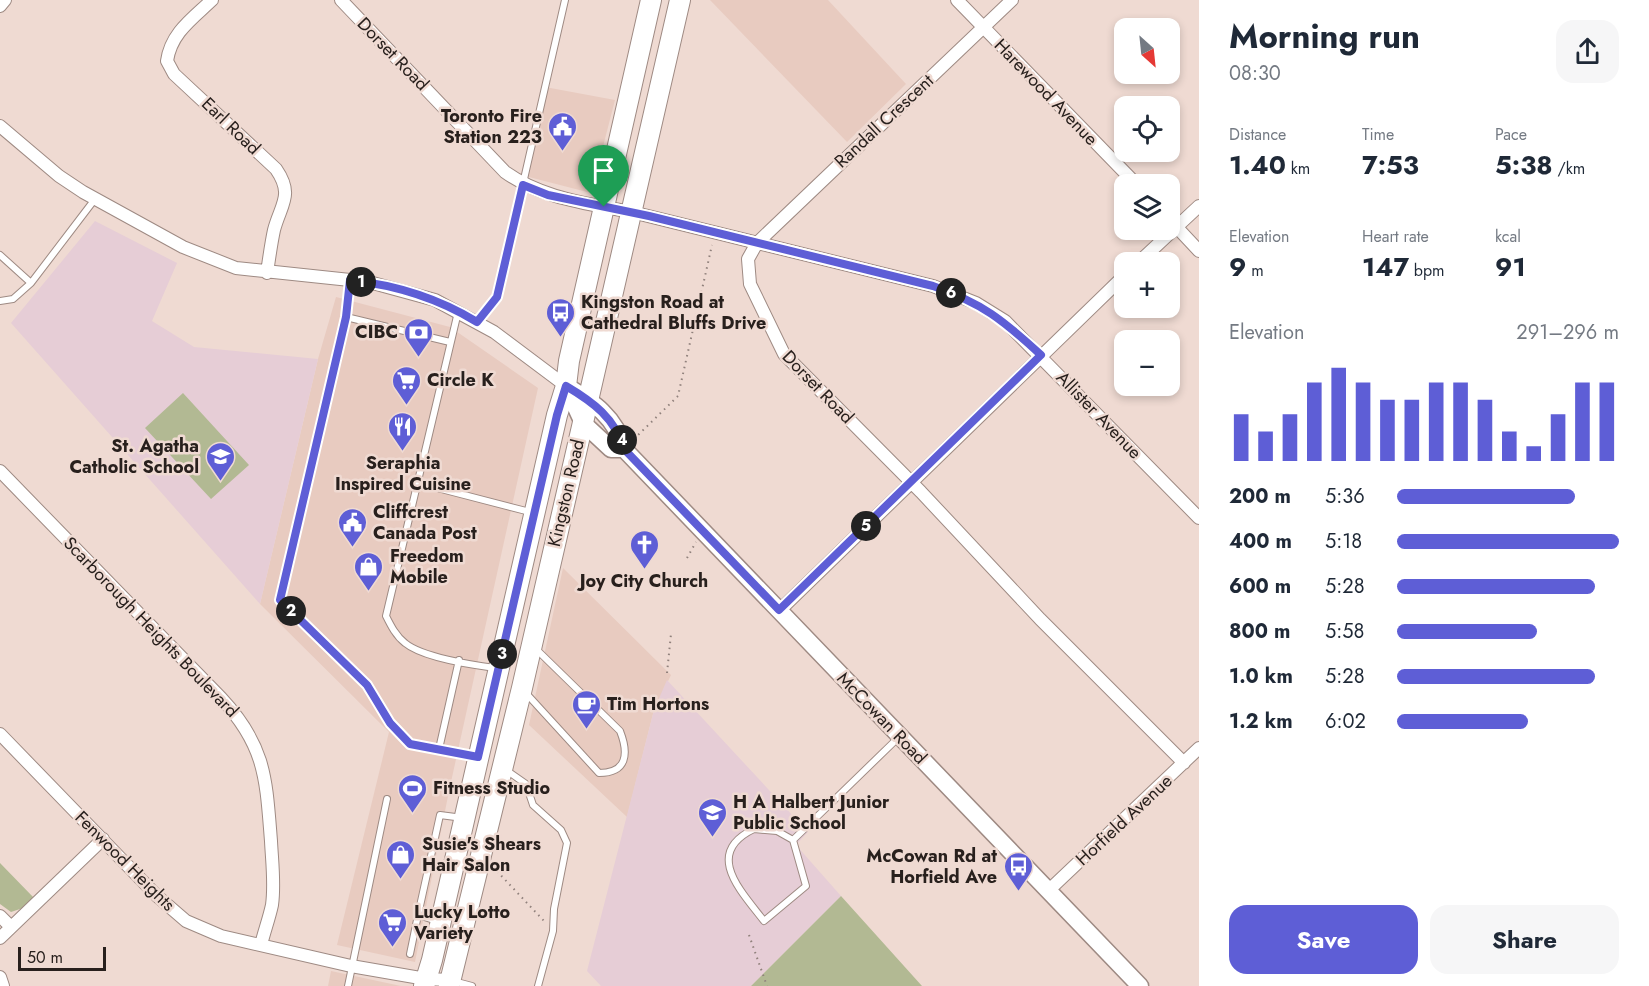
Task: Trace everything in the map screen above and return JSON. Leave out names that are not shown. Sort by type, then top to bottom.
[{"type":"main road","name":"Kingston Road","points":[[425,983],[441,922],[534,513],[566,386],[569,361],[651,0]]},
{"type":"main road","name":"Kingston Road","points":[[450,983],[522,688],[680,0]]},
{"type":"street","points":[[0,6],[5,0]]},
{"type":"street","name":"Earl Road","points":[[212,0],[175,35],[167,62],[174,74],[282,177],[286,191],[274,229],[267,273]]},
{"type":"street","name":"Dorset Road","points":[[341,0],[505,172],[523,185],[548,195],[632,212],[757,243],[748,259],[750,284],[784,354],[911,482],[1040,619],[1184,763]]},
{"type":"street","name":"Harewood Avenue","points":[[957,0],[1126,174]]},
{"type":"street","name":"Randall Crescent","points":[[757,243],[879,123],[1012,0]]},
{"type":"street","points":[[0,126],[59,176],[95,199],[208,259],[236,268],[267,273],[391,286],[458,311],[551,372],[566,386]]},
{"type":"street","points":[[1180,218],[1199,206]]},
{"type":"street","points":[[1180,231],[1199,251]]},
{"type":"street","points":[[1148,252],[1158,240]]},
{"type":"street","name":"Allister Avenue","points":[[757,243],[933,286],[964,297],[1005,321],[1199,518]]},
{"type":"street","points":[[779,610],[1114,285]]},
{"type":"street","name":"McCowan Road","points":[[566,386],[600,408],[620,433],[624,449],[1140,986]]},
{"type":"street","name":"McCowan Road","points":[[566,386],[583,423],[611,449],[624,449]]},
{"type":"street","name":"Scarborough Heights Boulevard","points":[[0,471],[221,698],[236,714],[252,738],[264,772],[273,877],[272,905],[261,945]]},
{"type":"street","name":"Fenwood Heights","points":[[0,734],[157,896],[186,921],[221,936],[425,983],[450,983]]},
{"type":"street","name":"Horfield Avenue","points":[[1048,891],[1199,748]]},
{"type":"street","points":[[0,938],[103,839]]},
{"type":"street","points":[[0,916],[11,927]]},
{"type":"street","points":[[0,977],[3,986]]},
{"type":"lane","points":[[477,322],[497,297],[565,0]]},
{"type":"lane","points":[[0,301],[13,299],[30,283],[95,199]]},
{"type":"lane","points":[[0,255],[30,283]]},
{"type":"lane","points":[[350,280],[346,317],[280,600],[367,685],[390,723],[410,744],[478,757]]},
{"type":"lane","points":[[458,311],[387,616],[392,629],[405,644],[499,669]]},
{"type":"lane","points":[[346,317],[450,342]]},
{"type":"lane","points":[[418,483],[534,513]]},
{"type":"lane","points":[[522,688],[599,773],[611,773],[621,767],[625,755],[625,743],[620,731],[531,645]]},
{"type":"lane","points":[[439,749],[459,660]]},
{"type":"lane","points":[[793,840],[900,737]]},
{"type":"lane","points":[[502,769],[526,784],[533,805],[565,836],[567,853],[554,909],[553,931],[538,986]]},
{"type":"lane","points":[[348,986],[387,799]]},
{"type":"lane","points":[[410,954],[440,815],[464,818]]},
{"type":"lane","points":[[754,829],[777,831],[793,840],[806,886],[764,921],[737,886],[729,865],[730,848],[738,837],[754,829]]},
{"type":"lane","points":[[418,915],[441,922]]},
{"type":"lane","points":[[450,983],[471,985]]},
{"type":"path","points":[[624,449],[678,396],[714,233]]},
{"type":"path","points":[[667,673],[671,634]]},
{"type":"path","points":[[490,864],[553,931]]},
{"type":"path","points":[[749,935],[767,986]]},
{"type":"path","points":[[762,986],[763,978]]},
{"type":"shaded area","points":[[710,0],[828,0],[906,84],[847,142]]},
{"type":"shaded area","points":[[545,87],[615,100],[591,193],[525,176]]},
{"type":"shaded area","name":"St. Agatha Catholic School","points":[[95,221],[177,263],[152,321],[194,347],[318,359],[260,604],[11,323]]},
{"type":"shaded area","points":[[336,297],[450,327],[538,388],[449,791],[415,962],[337,945],[389,732],[260,604],[318,359]]},
{"type":"shaded area","points":[[563,568],[671,675],[654,710],[627,817],[529,725]]},
{"type":"shaded area","name":"H A Halbert Junior Public School","points":[[667,680],[808,832],[796,845],[841,896],[751,986],[601,986],[587,971],[654,710]]},
{"type":"shaded area","points":[[331,971],[401,986],[328,986]]},
{"type":"green space","points":[[183,393],[249,465],[211,499],[145,428]]},
{"type":"green space","points":[[0,863],[34,898],[23,908],[11,912],[0,904]]},
{"type":"green space","points":[[841,896],[922,986],[751,986]]},
{"type":"place","name":"Toronto Fire Station 223","points":[[563,152]]},
{"type":"place","name":"Kingston Road at Cathedral Bluffs Drive","points":[[560,338]]},
{"type":"place","name":"CIBC","points":[[419,358]]},
{"type":"place","name":"Circle K","points":[[406,406]]},
{"type":"place","name":"Seraphia Inspired Cuisine","points":[[403,452]]},
{"type":"place","name":"St. Agatha Catholic School","points":[[220,482]]},
{"type":"place","name":"Cliffcrest Canada Post","points":[[352,548]]},
{"type":"place","name":"Joy City Church","points":[[644,570]]},
{"type":"place","name":"Freedom Mobile","points":[[369,592]]},
{"type":"place","name":"Tim Hortons","points":[[586,730]]},
{"type":"place","name":"Fitness Studio","points":[[412,814]]},
{"type":"place","name":"H A Halbert Junior Public School","points":[[712,838]]},
{"type":"place","name":"Susie's Shears Hair Salon","points":[[401,880]]},
{"type":"place","name":"McCowan Rd at Horfield Ave","points":[[1018,892]]},
{"type":"place","name":"Lucky Lotto Variety","points":[[393,948]]},
{"type":"route","points":[[523,185],[548,195],[604,207],[933,286],[964,297],[1005,321],[1041,355],[779,610],[624,449],[620,433],[600,408],[566,386],[557,415],[478,757],[410,744],[390,723],[367,685],[280,600],[346,317],[350,280],[391,286],[435,300],[477,322],[497,297],[523,185]]}]
